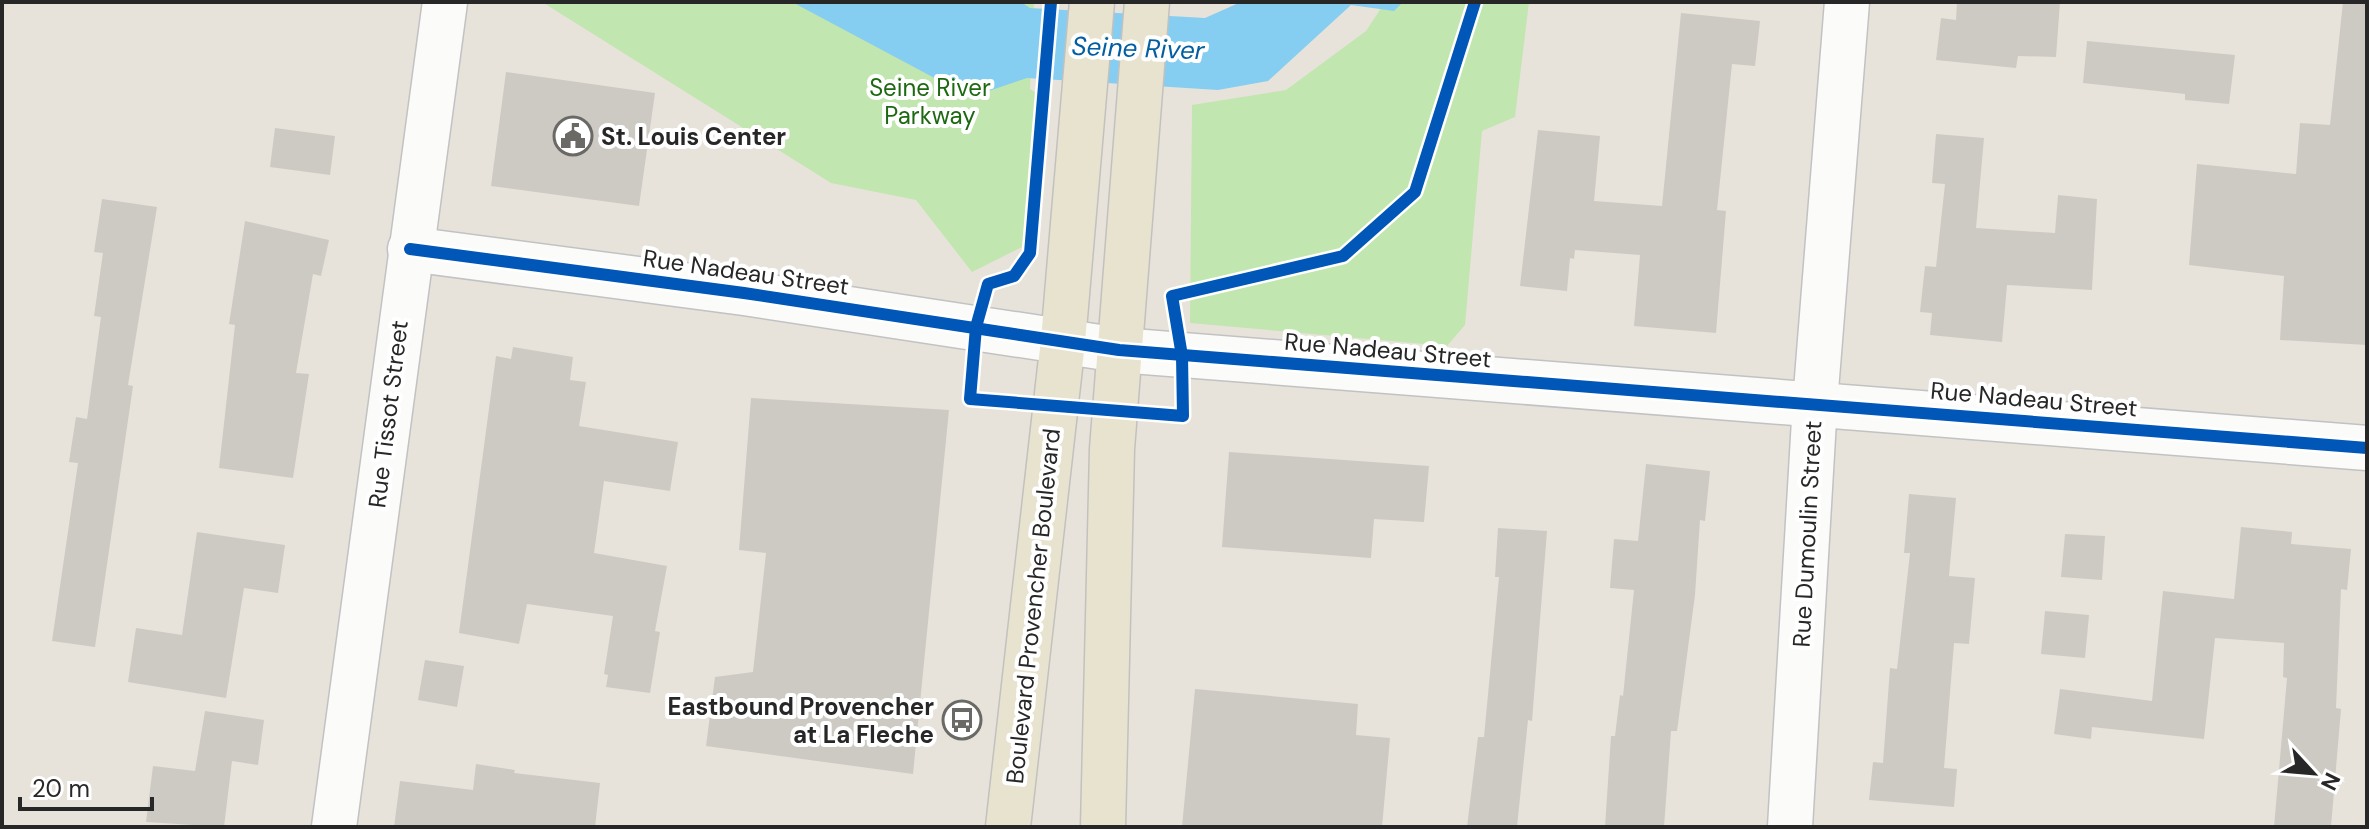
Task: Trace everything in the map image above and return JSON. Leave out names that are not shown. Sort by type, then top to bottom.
[{"type":"main road","name":"Boulevard Provencher Boulevard","points":[[1008,827],[1063,341],[1092,2]]},
{"type":"main road","points":[[1103,827],[1112,449],[1147,2]]},
{"type":"street","name":"Rue Tissot Street","points":[[334,827],[445,2]]},
{"type":"street","name":"Rue Dumoulin Street","points":[[1790,827],[1815,403],[1847,2]]},
{"type":"street","name":"Rue Nadeau Street","points":[[410,249],[744,293],[1119,350],[2367,448]]},
{"type":"green space","name":"Seine River Parkway","points":[[542,2],[1034,2],[1030,89],[1040,95],[1022,247],[972,272],[916,200],[831,183]]},
{"type":"green space","points":[[1385,2],[1529,2],[1515,117],[1482,131],[1465,325],[1447,346],[1190,323],[1192,105],[1286,90],[1366,31]]},
{"type":"water","name":"Seine River","points":[[792,2],[1021,2],[1030,8],[1205,18],[1241,2],[1403,2],[1394,11],[1351,5],[1268,81],[1218,90],[1027,78],[980,94],[942,82]]},
{"type":"building","points":[[1957,2],[2060,2],[2056,57],[2018,56],[2016,68],[1936,60],[1941,18],[1956,20]]},
{"type":"building","points":[[2343,2],[2367,3],[2367,345],[2280,340],[2284,276],[2189,265],[2197,164],[2296,174],[2300,123],[2330,125]]},
{"type":"building","points":[[1681,13],[1760,21],[1755,66],[1732,64],[1717,210],[1726,211],[1716,333],[1634,326],[1640,255],[1575,250],[1574,259],[1570,258],[1567,291],[1520,286],[1538,130],[1600,136],[1594,201],[1662,206]]},
{"type":"building","points":[[2087,41],[2235,55],[2229,104],[2185,100],[2185,94],[2083,83]]},
{"type":"building","name":"St. Louis Center","points":[[506,72],[655,93],[639,206],[491,186]]},
{"type":"building","points":[[275,128],[335,136],[330,175],[270,167]]},
{"type":"building","points":[[1936,134],[1984,138],[1976,228],[2055,233],[2058,195],[2097,199],[2092,290],[2007,285],[2002,342],[1930,335],[1932,313],[1920,312],[1925,266],[1936,267],[1945,184],[1932,183]]},
{"type":"building","points":[[102,199],[157,207],[128,385],[133,386],[95,647],[52,641],[78,463],[69,462],[76,417],[87,419],[101,317],[94,316],[103,253],[94,252]]},
{"type":"building","points":[[245,221],[329,240],[321,276],[313,274],[296,373],[309,374],[293,478],[219,468],[235,325],[229,324]]},
{"type":"building","points":[[513,347],[573,357],[570,380],[586,382],[579,426],[678,442],[670,491],[604,481],[594,553],[667,566],[655,631],[660,632],[650,693],[606,687],[608,675],[604,674],[613,616],[527,604],[519,644],[459,633],[496,356],[511,359]]},
{"type":"building","points":[[751,398],[949,410],[913,774],[706,746],[715,677],[753,672],[766,553],[739,550]]},
{"type":"building","points":[[1229,452],[1429,466],[1424,522],[1374,519],[1371,558],[1222,547]]},
{"type":"building","points":[[1646,464],[1710,471],[1705,521],[1700,520],[1695,595],[1677,731],[1671,731],[1664,827],[1605,827],[1611,736],[1615,736],[1620,695],[1623,696],[1634,590],[1610,588],[1614,539],[1638,541]]},
{"type":"building","points":[[1909,494],[1956,498],[1949,576],[1975,578],[1969,644],[1954,643],[1944,768],[1957,769],[1954,807],[1869,800],[1873,762],[1883,763],[1890,668],[1897,669],[1910,553],[1904,553]]},
{"type":"building","points":[[2241,527],[2292,532],[2291,544],[2351,549],[2347,590],[2341,589],[2336,708],[2341,709],[2331,827],[2274,827],[2287,678],[2283,677],[2284,643],[2215,638],[2204,739],[2092,727],[2091,739],[2054,734],[2060,689],[2152,701],[2163,591],[2234,599]]},
{"type":"building","points":[[1498,528],[1547,531],[1532,721],[1528,720],[1517,827],[1467,827],[1478,737],[1484,737],[1499,577],[1495,577]]},
{"type":"building","points":[[197,532],[285,545],[278,593],[244,588],[226,698],[128,682],[136,628],[182,635]]},
{"type":"building","points":[[2065,534],[2105,536],[2102,580],[2061,577]]},
{"type":"building","points":[[2045,611],[2089,615],[2085,658],[2041,654]]},
{"type":"building","points":[[425,660],[464,666],[457,707],[418,700]]},
{"type":"building","points":[[1195,689],[1358,704],[1356,735],[1390,738],[1382,827],[1182,827]]},
{"type":"building","points":[[205,711],[264,720],[258,765],[232,761],[224,827],[146,822],[153,766],[195,771]]},
{"type":"building","points":[[476,764],[515,770],[514,773],[600,783],[595,827],[394,827],[400,781],[473,790]]},
{"type":"cycle path","points":[[1051,2],[1030,253],[1014,276],[988,284],[976,327],[970,399],[1183,416],[1182,356],[1172,296],[1343,256],[1415,192],[1475,2]]},
{"type":"cycle path","points":[[410,249],[744,293],[1119,350],[2367,448]]},
{"type":"place","name":"St. Louis Center","points":[[573,136]]},
{"type":"place","name":"Eastbound Provencher at La Fleche","points":[[962,720]]}]
